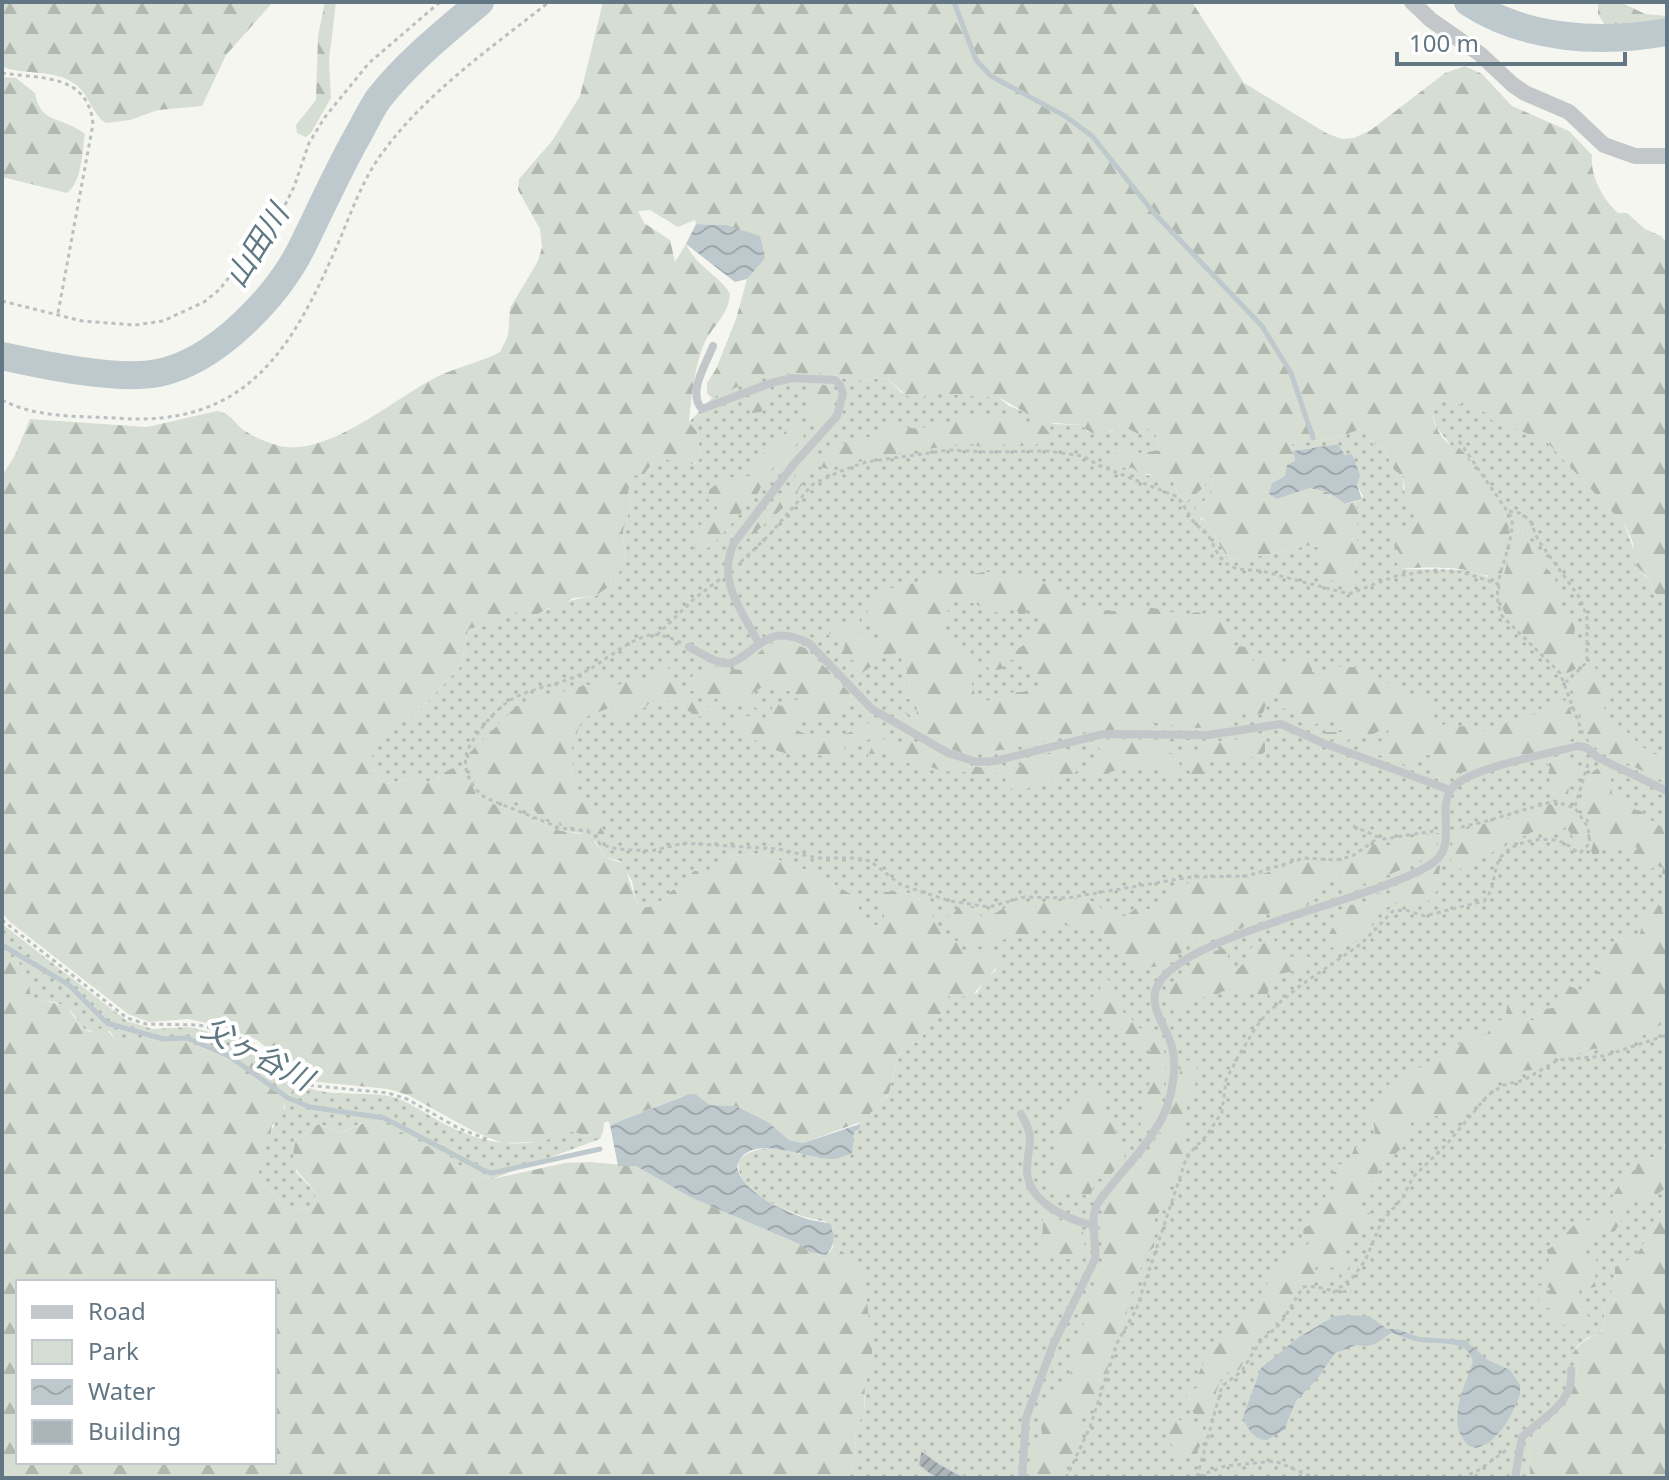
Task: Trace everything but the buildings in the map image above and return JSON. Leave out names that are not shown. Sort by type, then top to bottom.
[{"type":"street","points":[[1412,2],[1431,20],[1480,54],[1513,85],[1569,112],[1604,145],[1635,156],[1667,156]]},
{"type":"lane","points":[[713,346],[695,397],[702,409],[792,378],[835,380],[843,394],[837,416],[793,465],[728,555],[727,573],[734,595],[759,644]]},
{"type":"lane","points":[[689,647],[729,663],[773,636],[786,634],[809,643],[872,709],[914,735],[977,762],[995,761],[1103,734],[1208,735],[1281,724],[1315,740],[1450,790]]},
{"type":"lane","points":[[1022,1478],[1026,1418],[1053,1345],[1095,1259],[1097,1244],[1092,1220],[1097,1204],[1152,1136],[1166,1108],[1172,1085],[1172,1046],[1155,1004],[1156,989],[1164,978],[1193,953],[1390,882],[1433,862],[1444,849],[1450,790],[1458,782],[1481,771],[1578,746],[1667,791]]},
{"type":"lane","points":[[1021,1114],[1030,1130],[1026,1172],[1034,1192],[1068,1218],[1094,1226]]},
{"type":"lane","points":[[1515,1478],[1522,1437],[1564,1401],[1572,1379],[1571,1370]]},
{"type":"path","points":[[2,301],[82,321],[135,325],[163,321],[186,312],[219,290],[283,209],[309,143],[325,117],[369,63],[440,2]]},
{"type":"path","points":[[2,400],[35,412],[142,421],[185,415],[236,394],[279,354],[293,335],[381,154],[454,77],[549,2]]},
{"type":"path","points":[[2,73],[61,80],[70,84],[86,101],[92,114],[93,124],[58,313]]},
{"type":"path","points":[[1459,441],[1480,475],[1509,511],[1512,525],[1496,596],[1502,616],[1552,663],[1565,682],[1587,748],[1589,763],[1575,808]]},
{"type":"path","points":[[1066,1478],[1094,1416],[1117,1343],[1136,1310],[1187,1156],[1207,1135],[1222,1112],[1226,1080],[1256,1027],[1283,998],[1361,944],[1393,911],[1431,915],[1484,901],[1493,886],[1501,856],[1517,844],[1532,840],[1560,841],[1576,852],[1587,849],[1590,835],[1575,808],[1554,801],[1446,830],[1378,838],[1345,858],[1304,858],[1247,876],[1191,877],[1067,898],[1024,897],[989,907],[950,901],[900,884],[870,861],[856,858],[817,858],[779,849],[684,843],[651,851],[617,849],[600,844],[587,831],[560,828],[477,792],[468,771],[466,756],[469,747],[502,706],[530,691],[581,674],[638,640],[657,635],[770,534],[813,484],[866,462],[949,450],[1047,451],[1083,456],[1178,497],[1190,518],[1207,533],[1219,556],[1237,569],[1262,571],[1349,594],[1396,576],[1436,570],[1462,572],[1498,584]]},
{"type":"path","points":[[1509,511],[1520,513],[1530,520],[1538,540],[1585,608],[1587,662],[1565,682]]},
{"type":"path","points":[[657,635],[689,647]]},
{"type":"path","points":[[1353,826],[1378,838]]},
{"type":"path","points":[[2,920],[127,1018],[146,1024],[186,1024],[225,1032],[251,1043],[306,1085],[388,1093],[407,1099],[460,1129],[487,1139]]},
{"type":"path","points":[[1333,1293],[1352,1278],[1365,1261],[1381,1223],[1403,1197],[1413,1177],[1446,1145],[1488,1095],[1504,1085],[1524,1080],[1558,1060],[1604,1056],[1667,1035]]},
{"type":"path","points":[[1196,1477],[1201,1471],[1207,1436],[1225,1382],[1242,1371],[1259,1343],[1281,1323],[1303,1287],[1308,1285],[1333,1293],[1351,1291]]},
{"type":"path","points":[[1462,1478],[1491,1462],[1522,1437]]},
{"type":"path","points":[[1196,1477],[1225,1466],[1275,1461],[1315,1478]]},
{"type":"green space","points":[[2,2],[273,2],[226,55],[202,106],[158,110],[130,120],[106,123],[97,115],[80,88],[67,79],[2,67]]},
{"type":"green space","points":[[325,2],[336,2],[329,60],[331,98],[306,137],[297,133],[296,125],[316,100],[318,36]]},
{"type":"green space","points":[[603,2],[1192,2],[1244,83],[1326,133],[1342,139],[1354,138],[1371,130],[1445,73],[1465,66],[1482,74],[1512,106],[1569,131],[1592,155],[1595,179],[1612,207],[1618,213],[1627,213],[1667,243],[1667,604],[1653,591],[1650,580],[1635,564],[1633,543],[1623,520],[1545,440],[1491,420],[1485,412],[1476,408],[1436,399],[1432,410],[1440,434],[1463,452],[1506,514],[1508,541],[1496,574],[1445,568],[1401,569],[1395,561],[1400,554],[1388,536],[1395,527],[1415,526],[1417,520],[1405,499],[1404,477],[1394,470],[1384,449],[1375,445],[1361,429],[1336,438],[1292,444],[1295,462],[1285,476],[1272,483],[1277,499],[1310,488],[1328,492],[1345,504],[1355,502],[1359,515],[1356,531],[1359,555],[1348,584],[1337,584],[1323,576],[1319,548],[1311,545],[1257,556],[1228,558],[1205,520],[1194,514],[1196,506],[1211,496],[1213,480],[1210,475],[1203,488],[1187,501],[1177,494],[1171,475],[1162,482],[1154,481],[1150,474],[1140,474],[1133,468],[1109,463],[1119,449],[1140,453],[1160,450],[1154,429],[1138,434],[1123,426],[1096,434],[1082,425],[1042,422],[998,397],[944,394],[931,389],[923,398],[910,398],[886,378],[852,381],[829,373],[785,373],[755,379],[712,398],[707,393],[707,383],[716,369],[736,319],[747,279],[764,258],[726,225],[696,224],[695,220],[678,227],[650,210],[638,211],[644,223],[670,240],[675,262],[686,244],[695,258],[730,293],[724,313],[705,342],[694,382],[689,422],[697,432],[701,458],[694,464],[672,462],[662,457],[643,476],[631,475],[628,494],[632,502],[623,531],[625,559],[610,585],[596,596],[573,598],[560,607],[549,608],[532,617],[515,612],[493,624],[468,629],[462,665],[413,717],[387,727],[372,756],[374,769],[386,784],[414,778],[435,783],[448,770],[465,770],[476,794],[484,800],[561,831],[590,835],[605,857],[624,864],[636,901],[642,908],[655,906],[694,871],[708,871],[729,856],[763,854],[814,873],[851,894],[866,923],[876,926],[883,921],[885,911],[880,895],[883,892],[904,891],[927,904],[941,931],[957,941],[962,951],[985,949],[996,960],[1002,961],[970,998],[952,994],[945,999],[945,1013],[930,1023],[920,1041],[904,1046],[897,1058],[889,1093],[863,1121],[803,1143],[789,1140],[768,1122],[735,1106],[710,1105],[697,1095],[683,1096],[610,1125],[608,1121],[604,1123],[603,1131],[588,1136],[570,1131],[535,1142],[502,1143],[473,1131],[408,1095],[388,1089],[309,1081],[257,1040],[225,1027],[188,1019],[149,1022],[128,1014],[2,913],[2,476],[15,455],[30,419],[147,427],[217,411],[228,415],[259,439],[280,446],[298,447],[338,435],[439,376],[500,352],[508,336],[510,308],[538,261],[542,247],[540,229],[518,190],[519,179],[552,141],[580,96]]},
{"type":"green space","points":[[1620,2],[1645,14],[1667,16],[1667,26],[1619,35],[1609,32],[1598,14],[1598,4]]},
{"type":"green space","points":[[2,77],[16,78],[35,93],[47,115],[85,134],[76,182],[67,193],[2,177]]},
{"type":"green space","points":[[810,372],[829,373],[852,381],[886,378],[902,393],[931,389],[944,394],[998,397],[1009,406],[1054,424],[1082,425],[1088,432],[1110,432],[1123,426],[1138,434],[1154,429],[1160,450],[1140,453],[1126,451],[1119,467],[1133,468],[1152,476],[1171,475],[1177,494],[1187,501],[1203,488],[1210,474],[1213,480],[1211,497],[1205,500],[1200,519],[1205,520],[1228,558],[1257,556],[1311,545],[1319,548],[1348,584],[1359,555],[1355,531],[1359,515],[1355,502],[1363,496],[1357,485],[1358,479],[1338,444],[1293,451],[1292,444],[1336,438],[1362,429],[1374,445],[1384,449],[1394,470],[1404,477],[1403,488],[1417,520],[1415,526],[1403,528],[1401,569],[1465,570],[1488,577],[1506,514],[1437,428],[1432,410],[1436,399],[1476,408],[1545,440],[1623,520],[1642,573],[1650,580],[1653,591],[1667,604],[1667,1142],[1664,1145],[1667,1149],[1667,1206],[1638,1252],[1615,1267],[1614,1288],[1603,1307],[1605,1322],[1599,1334],[1587,1338],[1576,1347],[1579,1361],[1569,1402],[1529,1439],[1530,1478],[849,1478],[856,1452],[855,1430],[864,1413],[865,1401],[865,1281],[839,1248],[833,1247],[833,1229],[825,1221],[785,1210],[756,1193],[739,1172],[739,1160],[752,1151],[768,1148],[800,1154],[854,1132],[860,1124],[857,1125],[889,1094],[897,1058],[904,1046],[920,1041],[930,1023],[945,1013],[944,999],[952,994],[977,993],[985,979],[996,970],[996,960],[973,951],[962,951],[936,928],[927,904],[904,891],[894,892],[883,921],[876,926],[866,923],[851,894],[814,873],[763,854],[729,856],[708,871],[694,871],[655,906],[642,908],[636,901],[632,881],[620,861],[605,857],[595,841],[581,833],[561,831],[484,800],[476,794],[465,770],[439,777],[435,783],[414,778],[386,784],[374,769],[372,756],[387,727],[413,717],[462,665],[468,629],[493,624],[515,612],[533,617],[563,603],[596,596],[625,559],[623,531],[632,502],[628,494],[631,474],[643,476],[662,457],[695,464],[701,457],[697,432],[689,422],[712,398],[755,379]]},
{"type":"green space","points":[[817,383],[831,387],[836,400],[826,420],[813,426],[807,387]]},
{"type":"green space","points":[[767,389],[771,391],[761,412],[752,413],[745,407],[746,398]]},
{"type":"green space","points":[[1012,417],[1044,426],[1052,437],[1033,446],[990,444],[986,448],[971,444],[954,445],[862,459],[828,469],[817,466],[810,469],[798,491],[782,508],[745,541],[743,539],[777,496],[789,488],[797,466],[813,448],[818,456],[825,457],[829,445],[839,446],[853,438],[873,437],[894,424],[920,428],[933,423],[944,426],[957,419]]},
{"type":"green space","points":[[790,424],[801,428],[804,436],[769,471],[758,493],[713,545],[704,550],[694,548],[700,525],[717,512],[717,503],[708,500],[709,490],[724,478],[751,476],[754,461],[777,443]]},
{"type":"green space","points":[[1515,518],[1522,521],[1532,552],[1555,578],[1560,605],[1575,624],[1574,639],[1585,657],[1578,667],[1567,673],[1560,670],[1509,620],[1502,608],[1500,588],[1512,547]]},
{"type":"green space","points":[[984,572],[1004,578],[1022,574],[1045,584],[1063,586],[1075,598],[1079,608],[1114,611],[1144,606],[1185,615],[1197,612],[1225,623],[1231,645],[1252,648],[1252,661],[1271,656],[1285,664],[1303,655],[1314,661],[1312,672],[1329,676],[1338,667],[1359,667],[1361,672],[1383,679],[1403,693],[1432,701],[1436,730],[1448,722],[1483,731],[1509,722],[1518,723],[1555,700],[1562,699],[1568,703],[1578,734],[1537,753],[1443,776],[1432,769],[1434,761],[1430,755],[1421,756],[1406,765],[1360,748],[1363,743],[1371,746],[1385,739],[1389,730],[1385,728],[1371,735],[1353,735],[1346,742],[1325,738],[1326,732],[1342,732],[1342,722],[1329,718],[1307,725],[1299,720],[1291,707],[1277,710],[1279,697],[1273,695],[1263,713],[1256,715],[1247,711],[1233,724],[1223,727],[1194,728],[1156,723],[1074,733],[1031,745],[968,755],[948,748],[903,723],[899,711],[904,707],[908,717],[915,720],[917,711],[915,699],[906,699],[907,684],[903,681],[908,669],[902,663],[900,653],[888,654],[862,673],[857,670],[856,661],[837,657],[843,652],[845,644],[828,635],[834,626],[849,624],[851,615],[859,616],[863,639],[872,642],[879,639],[883,625],[870,622],[866,617],[883,591],[900,584],[919,583],[933,575],[952,577]],"holes":[[[957,597],[998,613],[1014,605],[1021,618],[1029,609],[1040,611],[1039,614],[1052,614],[1050,620],[1036,628],[1031,640],[1012,653],[1005,646],[982,663],[936,623],[947,620],[952,613],[945,610]],[[1003,658],[1016,661],[1036,673],[1040,686],[1023,692],[998,693],[995,699],[980,702],[976,699],[970,676],[984,666],[990,671],[1002,669],[1005,665]]]},
{"type":"green space","points":[[787,641],[807,649],[849,692],[842,711],[821,721],[803,718],[796,722],[795,729],[814,736],[828,736],[850,732],[865,722],[880,727],[879,732],[862,744],[847,742],[844,746],[847,755],[842,763],[832,762],[814,752],[792,755],[778,751],[742,737],[737,732],[736,715],[767,718],[773,715],[771,700],[774,696],[780,706],[798,699],[796,694],[780,688],[777,683],[770,683],[753,692],[752,699],[764,707],[759,710],[744,700],[723,704],[712,695],[688,690],[687,685],[693,675],[705,675],[715,667],[741,670],[768,644]]},
{"type":"green space","points":[[662,660],[667,660],[672,676],[688,696],[699,704],[716,709],[728,721],[722,723],[713,718],[696,716],[672,700],[661,704],[653,701],[632,717],[621,720],[609,708],[586,717],[579,727],[570,755],[576,774],[574,787],[578,799],[600,814],[601,828],[608,840],[590,829],[562,826],[539,815],[525,801],[496,800],[478,786],[471,771],[469,754],[516,707],[586,684],[593,687],[600,676],[617,686],[629,679],[641,682],[661,672]]},
{"type":"green space","points":[[1595,667],[1607,689],[1617,692],[1604,707],[1609,719],[1642,747],[1667,758],[1667,783],[1596,748],[1588,740],[1571,686],[1573,678],[1585,669]]},
{"type":"green space","points":[[891,736],[896,743],[922,745],[963,764],[977,767],[1021,766],[1025,759],[1066,749],[1078,752],[1082,759],[1078,770],[1070,776],[1015,791],[1009,787],[1002,773],[970,775],[966,772],[941,771],[903,760],[893,761],[889,759],[887,751],[872,762],[867,759],[873,744]]},
{"type":"green space","points":[[1265,739],[1265,752],[1260,755],[1238,759],[1208,756],[1208,769],[1204,774],[1191,776],[1185,755],[1208,748],[1186,745],[1184,740],[1221,741]]},
{"type":"green space","points":[[1170,740],[1168,751],[1177,758],[1181,767],[1177,776],[1166,777],[1160,761],[1152,756],[1154,762],[1149,767],[1120,768],[1102,776],[1087,775],[1092,763],[1104,753],[1095,741]]},
{"type":"green space","points":[[1565,754],[1577,766],[1569,784],[1568,797],[1562,798],[1553,788],[1549,779],[1550,767],[1544,760]]},
{"type":"green space","points":[[1605,766],[1615,770],[1611,779],[1612,794],[1627,807],[1641,811],[1664,832],[1667,878],[1662,874],[1663,868],[1658,866],[1645,871],[1642,860],[1633,859],[1631,855],[1637,847],[1617,848],[1605,844],[1600,845],[1599,854],[1593,855],[1594,834],[1583,808],[1582,795],[1591,774]]},
{"type":"green space","points":[[1550,804],[1573,811],[1588,836],[1584,847],[1580,847],[1566,827],[1553,835],[1536,830],[1450,874],[1453,833],[1501,819],[1514,819],[1519,814]]},
{"type":"green space","points":[[1439,833],[1434,852],[1413,865],[1344,889],[1346,879],[1334,876],[1304,907],[1269,913],[1259,921],[1251,920],[1241,929],[1231,929],[1209,942],[1202,940],[1186,944],[1184,950],[1157,966],[1128,965],[1121,949],[1117,951],[1108,946],[1103,930],[1058,925],[1035,934],[1012,935],[992,946],[981,946],[964,938],[946,915],[953,914],[960,905],[976,909],[987,918],[1004,908],[1019,905],[1035,907],[1047,901],[1084,897],[1111,914],[1123,916],[1138,906],[1151,910],[1192,880],[1246,879],[1310,859],[1336,862],[1377,843],[1395,847],[1398,840]]},
{"type":"green space","points":[[1440,865],[1438,888],[1432,899],[1424,903],[1402,901],[1383,909],[1361,940],[1333,948],[1325,942],[1336,921],[1347,919],[1345,908],[1348,905],[1364,904],[1377,893],[1389,896],[1401,883],[1410,882]]},
{"type":"green space","points":[[1653,901],[1658,903],[1667,921],[1667,1021],[1620,1047],[1559,1054],[1533,1070],[1521,1071],[1507,1079],[1498,1077],[1490,1086],[1482,1088],[1460,1120],[1450,1120],[1446,1114],[1412,1121],[1409,1143],[1378,1169],[1377,1179],[1371,1182],[1367,1191],[1359,1192],[1361,1209],[1371,1214],[1362,1232],[1345,1249],[1343,1257],[1350,1266],[1347,1270],[1318,1265],[1313,1271],[1316,1274],[1340,1275],[1336,1281],[1307,1280],[1302,1284],[1275,1319],[1276,1325],[1257,1339],[1239,1370],[1223,1374],[1216,1392],[1213,1416],[1204,1420],[1197,1418],[1186,1402],[1187,1394],[1198,1387],[1198,1375],[1205,1359],[1234,1322],[1250,1312],[1282,1259],[1293,1256],[1297,1246],[1306,1247],[1310,1241],[1303,1233],[1304,1228],[1310,1225],[1327,1193],[1336,1187],[1330,1176],[1337,1165],[1349,1162],[1354,1149],[1375,1136],[1374,1124],[1366,1121],[1382,1101],[1383,1092],[1389,1084],[1398,1082],[1407,1070],[1423,1067],[1443,1052],[1457,1048],[1468,1033],[1487,1035],[1491,1024],[1506,1018],[1507,1005],[1524,1002],[1521,1020],[1534,1020],[1536,1010],[1553,1008],[1563,997],[1561,993],[1544,994],[1563,984],[1580,990],[1587,987],[1592,976],[1601,970],[1601,962],[1613,944],[1640,934]]},
{"type":"green space","points":[[2,924],[127,1021],[153,1029],[189,1027],[229,1037],[248,1046],[237,1058],[225,1058],[187,1042],[124,1042],[115,1040],[110,1031],[83,1028],[62,1005],[30,997],[23,969],[2,950]]},
{"type":"green space","points":[[1283,936],[1281,953],[1285,957],[1307,956],[1312,960],[1310,968],[1279,974],[1270,980],[1267,998],[1259,999],[1248,991],[1236,989],[1212,999],[1195,995],[1191,998],[1194,1006],[1184,1011],[1167,1008],[1173,986],[1201,958],[1224,948],[1235,948],[1226,963],[1234,973],[1248,959],[1248,952],[1255,944],[1276,942]]},
{"type":"green space","points":[[2,950],[23,969],[31,997],[66,1006],[82,1028],[90,1032],[105,1027],[115,1040],[187,1042],[225,1058],[237,1058],[248,1046],[297,1083],[285,1102],[282,1118],[272,1125],[258,1179],[291,1209],[302,1210],[314,1205],[316,1193],[294,1164],[296,1139],[319,1124],[340,1133],[373,1119],[479,1176],[492,1179],[565,1163],[636,1166],[690,1197],[813,1252],[824,1254],[833,1247],[839,1248],[865,1281],[873,1361],[865,1385],[864,1413],[855,1430],[856,1452],[849,1478],[2,1478]]},
{"type":"green space","points":[[1101,978],[1107,978],[1121,999],[1122,1011],[1136,1026],[1162,1040],[1164,1088],[1152,1122],[1142,1136],[1138,1133],[1147,1089],[1154,1072],[1148,1055],[1151,1050],[1127,1039],[1122,1028],[1109,1024],[1092,1009],[1091,998],[1100,992]]},
{"type":"green space","points":[[1194,1061],[1200,1075],[1186,1109],[1181,1169],[1166,1189],[1166,1204],[1155,1217],[1154,1247],[1144,1255],[1136,1287],[1130,1295],[1125,1323],[1098,1393],[1082,1416],[1078,1448],[1061,1478],[1028,1478],[1035,1441],[1043,1440],[1038,1409],[1057,1394],[1070,1377],[1075,1343],[1084,1323],[1080,1312],[1101,1267],[1100,1225],[1103,1210],[1109,1197],[1141,1161],[1158,1136],[1171,1109],[1181,1064]]},
{"type":"green space","points":[[297,1083],[319,1091],[396,1098],[471,1136],[503,1143],[536,1142],[570,1131],[588,1136],[603,1131],[600,1139],[492,1179],[479,1176],[382,1122],[362,1123],[340,1133],[320,1124],[296,1139],[296,1172],[316,1193],[314,1205],[302,1210],[291,1209],[258,1179],[267,1142]]},
{"type":"green space","points":[[1082,1089],[1098,1090],[1104,1097],[1100,1105],[1112,1121],[1126,1151],[1108,1178],[1096,1179],[1091,1194],[1079,1195],[1060,1191],[1048,1179],[1060,1166],[1055,1145],[1057,1124],[1067,1105]]},
{"type":"green space","points":[[1652,1157],[1667,1160],[1667,1187],[1656,1195],[1651,1190],[1643,1200],[1636,1201],[1627,1210],[1615,1231],[1596,1236],[1584,1247],[1587,1254],[1597,1258],[1594,1268],[1597,1286],[1579,1289],[1582,1310],[1592,1320],[1581,1330],[1557,1323],[1551,1309],[1537,1304],[1540,1297],[1549,1296],[1550,1288],[1539,1283],[1537,1276],[1550,1267],[1547,1250],[1582,1219],[1602,1219],[1614,1214],[1609,1203],[1624,1176],[1635,1170],[1638,1163]]},
{"type":"green space","points":[[1667,1206],[1667,1478],[1530,1478],[1529,1439],[1569,1402],[1579,1362],[1569,1360],[1581,1344],[1599,1334],[1605,1322],[1603,1307],[1614,1287],[1615,1267],[1638,1252]]},
{"type":"green space","points":[[1048,1213],[1067,1224],[1073,1223],[1083,1232],[1086,1256],[1082,1260],[1048,1258],[1042,1254],[1043,1217]]},
{"type":"green space","points":[[1170,1418],[1203,1426],[1201,1444],[1195,1455],[1182,1458],[1166,1437]]},
{"type":"water","points":[[696,224],[726,225],[760,236],[765,258],[747,279],[735,282],[686,244]]},
{"type":"water","points":[[1338,444],[1345,455],[1352,454],[1360,475],[1357,485],[1362,499],[1345,504],[1328,492],[1310,488],[1277,499],[1269,494],[1272,483],[1285,476],[1287,465],[1295,461],[1293,451]]},
{"type":"water","points":[[689,1094],[697,1095],[710,1105],[735,1106],[768,1122],[789,1140],[803,1143],[860,1124],[854,1132],[852,1153],[841,1157],[823,1158],[766,1148],[743,1155],[737,1166],[747,1185],[766,1200],[801,1217],[830,1224],[833,1241],[826,1255],[810,1252],[799,1244],[690,1197],[636,1166],[618,1166],[610,1125]]},
{"type":"water","points":[[1335,1316],[1369,1316],[1387,1329],[1397,1329],[1419,1337],[1465,1340],[1488,1360],[1510,1370],[1520,1385],[1520,1395],[1503,1428],[1489,1443],[1476,1448],[1469,1446],[1462,1437],[1457,1417],[1461,1394],[1473,1362],[1470,1354],[1458,1346],[1415,1341],[1391,1333],[1375,1344],[1356,1345],[1335,1353],[1317,1379],[1296,1401],[1284,1430],[1267,1440],[1255,1436],[1243,1417],[1261,1368],[1299,1337]]},
{"type":"waterway","name":"山田川","points":[[2,356],[80,371],[141,375],[179,367],[222,342],[260,307],[290,268],[379,98],[414,59],[480,2]]},
{"type":"waterway","points":[[954,2],[976,60],[991,76],[1065,116],[1092,136],[1154,213],[1262,326],[1291,373],[1313,438]]},
{"type":"waterway","name":"山田川","points":[[1468,2],[1514,24],[1564,36],[1616,38],[1667,32]]},
{"type":"waterway","name":"父ヶ谷川","points":[[2,945],[69,985],[107,1023],[163,1039],[187,1038],[229,1056],[288,1098],[310,1107],[384,1118],[485,1171],[492,1173],[600,1149]]}]
